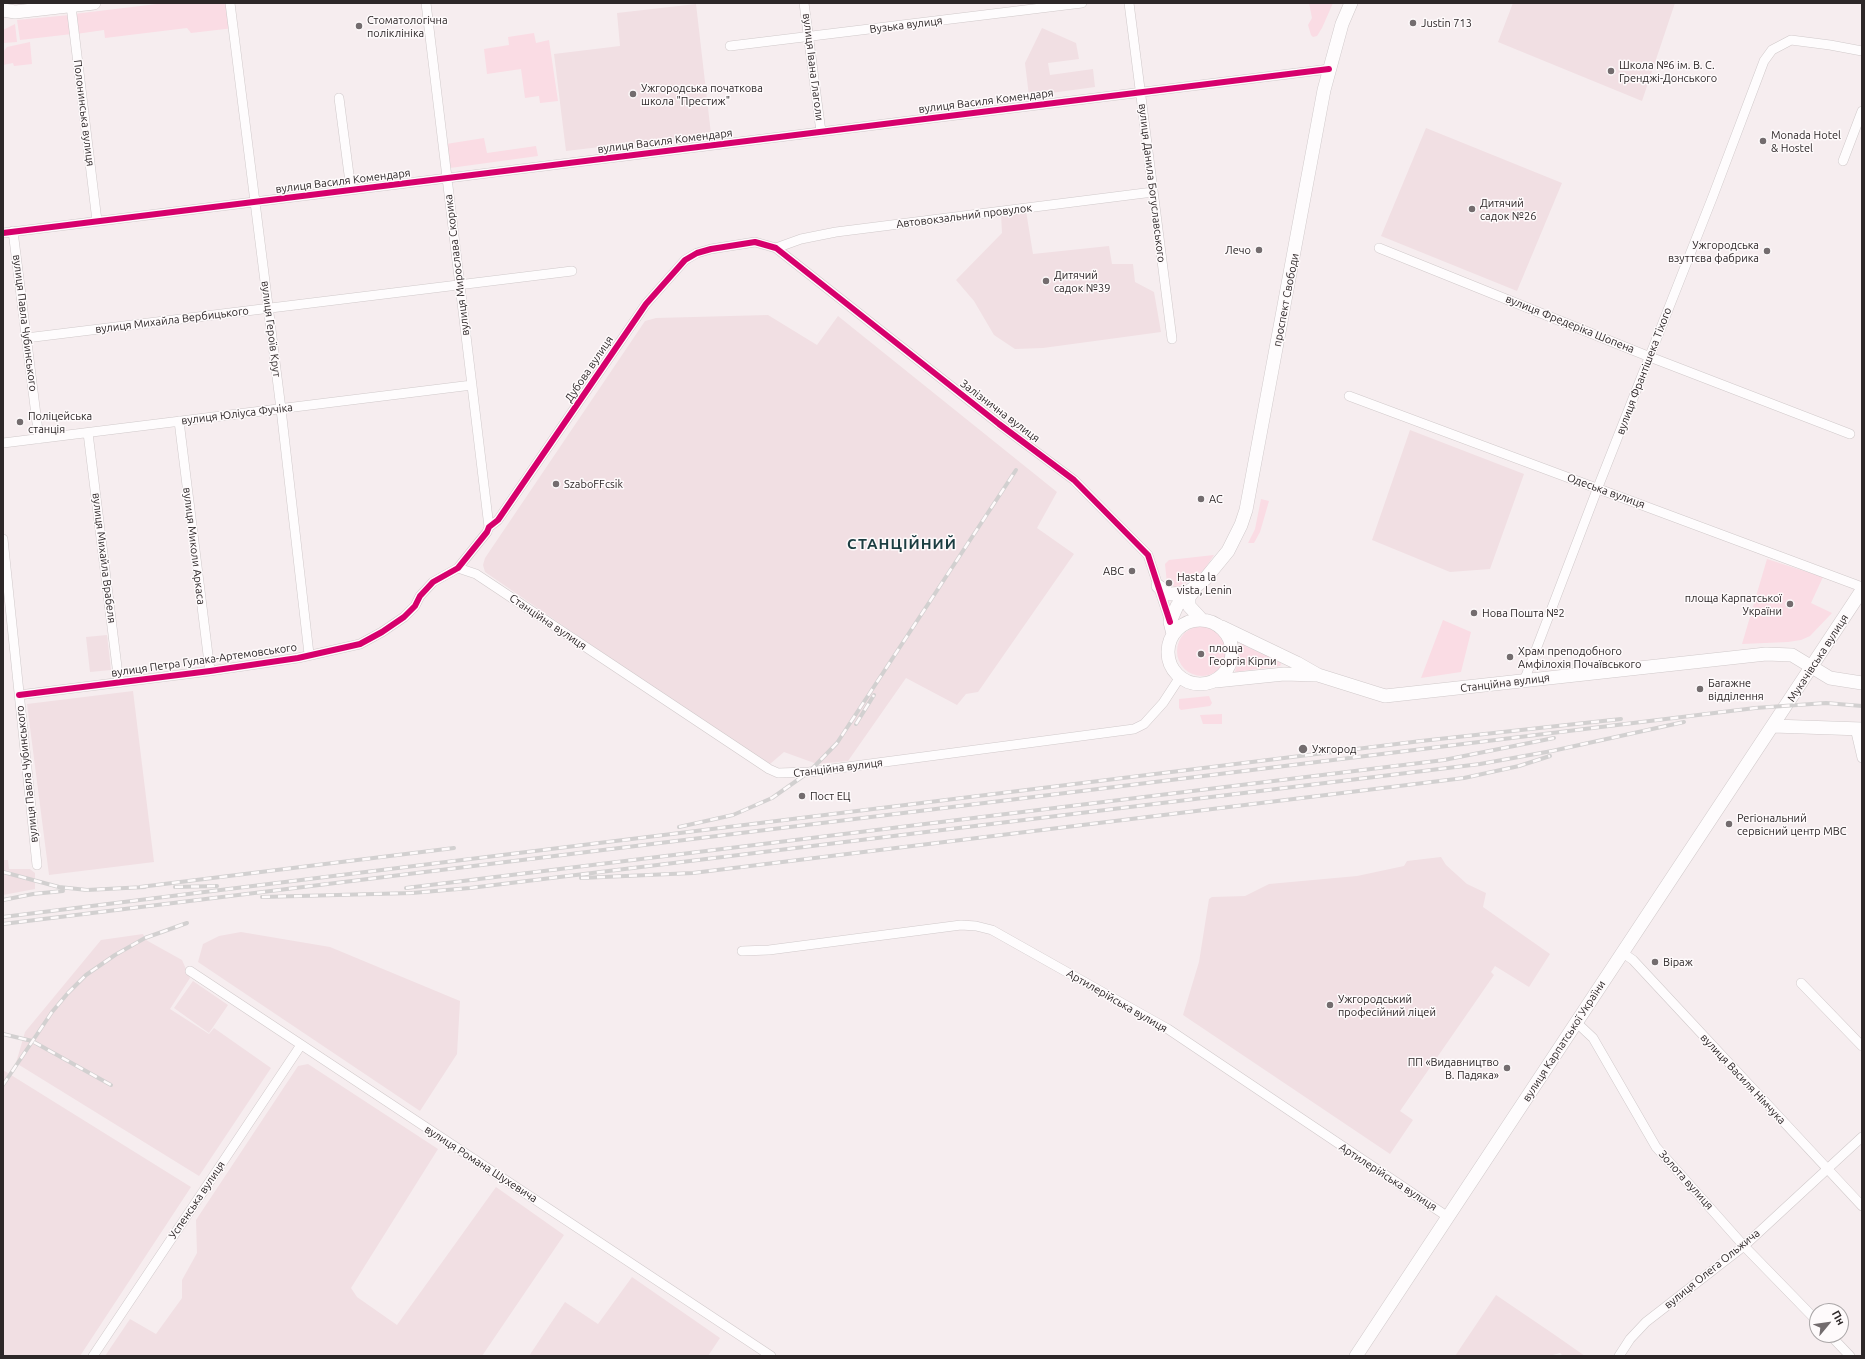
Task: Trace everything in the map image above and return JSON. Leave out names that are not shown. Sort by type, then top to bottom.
[{"type":"main road","points":[[3,19],[9,11],[94,3]]},
{"type":"main road","name":"проспект Свободи","points":[[1172,628],[1176,606],[1228,551],[1241,525],[1246,510],[1329,69],[1342,24],[1351,3]]},
{"type":"main road","points":[[1158,586],[1169,594],[1192,590]]},
{"type":"main road","name":"Мукачівська вулиця","points":[[1773,726],[1862,588]]},
{"type":"main road","name":"проспект Свободи","points":[[1192,590],[1189,597],[1189,604],[1193,612],[1202,620]]},
{"type":"main road","points":[[1202,620],[1212,622],[1222,627],[1231,642],[1232,656],[1229,668],[1216,681],[1202,684],[1194,684],[1180,677],[1174,671],[1169,659],[1168,646],[1172,628],[1202,620]]},
{"type":"main road","name":"Станційна вулиця","points":[[1222,627],[1297,663],[1318,675],[1386,696],[1766,654],[1792,655],[1830,678],[1862,683]]},
{"type":"main road","name":"Станційна вулиця","points":[[1216,681],[1284,674],[1318,675]]},
{"type":"main road","points":[[1773,726],[1858,728]]},
{"type":"main road","name":"вулиця Карпатської України","points":[[1356,1356],[1773,726]]},
{"type":"street","name":"вулиця Героїв Крут","points":[[230,3],[281,409],[309,654]]},
{"type":"street","name":"вулиця Мирослава Скорика","points":[[426,3],[489,527]]},
{"type":"street","name":"вулиця Івана Глаголи","points":[[804,3],[821,132]]},
{"type":"street","name":"Вузька вулиця","points":[[730,46],[1082,3]]},
{"type":"street","name":"вулиця Данила Богуславського","points":[[1129,3],[1172,339]]},
{"type":"street","name":"Полонинська вулиця","points":[[71,6],[97,221]]},
{"type":"street","name":"вулиця Франтішека Тіхого","points":[[1524,681],[1764,61],[1772,50],[1791,40],[1862,51]]},
{"type":"street","name":"вулиця Василя Комендаря","points":[[3,233],[1329,69]]},
{"type":"street","points":[[339,98],[351,190]]},
{"type":"street","points":[[1843,161],[1862,111]]},
{"type":"street","name":"Автовокзальний провулок","points":[[776,248],[800,239],[836,232],[1153,192]]},
{"type":"street","name":"вулиця Павла Чубинського","points":[[13,231],[39,439]]},
{"type":"street","name":"Дубова вулиця","points":[[458,568],[487,532],[489,527],[498,520],[646,304],[685,260],[697,253],[736,244],[755,242],[776,248]]},
{"type":"street","name":"Залізнична вулиця","points":[[776,248],[864,319],[1074,480],[1148,555],[1172,628]]},
{"type":"street","name":"вулиця Фредеріка Шопена","points":[[1379,248],[1850,434]]},
{"type":"street","name":"вулиця Михайла Вербицького","points":[[26,338],[572,271]]},
{"type":"street","name":"вулиця Юліуса Фучіка","points":[[3,443],[472,385]]},
{"type":"street","name":"Одеська вулиця","points":[[1349,396],[1862,588]]},
{"type":"street","name":"вулиця Миколи Аркаса","points":[[179,421],[210,671]]},
{"type":"street","name":"вулиця Михайла Врабеля","points":[[88,433],[119,683]]},
{"type":"street","name":"вулиця Павла Чубинського","points":[[3,539],[37,865]]},
{"type":"street","name":"вулиця Петра Гулака-Артемовського","points":[[19,695],[210,671],[298,658],[309,654],[360,644],[404,618],[415,606],[420,596],[433,582],[458,568]]},
{"type":"street","name":"Станційна вулиця","points":[[458,568],[476,574],[769,769],[778,773],[809,772],[1139,728],[1154,714],[1180,677]]},
{"type":"street","points":[[1858,728],[1862,758]]},
{"type":"street","name":"Артилерійська вулиця","points":[[742,951],[770,950],[961,925],[976,926],[992,930],[1168,1029],[1448,1217]]},
{"type":"street","name":"вулиця Василя Німчука","points":[[1623,953],[1638,966],[1862,1206]]},
{"type":"street","name":"вулиця Романа Шухевича","points":[[190,971],[771,1356]]},
{"type":"street","points":[[1801,983],[1862,1046]]},
{"type":"street","name":"Золота вулиця","points":[[1577,1023],[1593,1038],[1656,1147],[1744,1246],[1809,1313]]},
{"type":"street","name":"Успенська вулиця","points":[[93,1356],[302,1045]]},
{"type":"street","name":"вулиця Олега Ольжича","points":[[1619,1356],[1630,1339],[1646,1322],[1744,1246],[1862,1137]]},
{"type":"street","points":[[1838,1343],[1850,1356]]},
{"type":"shaded area","points":[[165,3],[230,3],[234,28],[191,33],[187,28],[105,38],[104,30],[76,34],[74,14]]},
{"type":"shaded area","points":[[1309,3],[1333,3],[1322,28],[1317,36],[1313,37],[1308,25],[1312,18]]},
{"type":"shaded area","name":"Школа №6 ім. В. С. Гренджі-Донського","points":[[1513,3],[1675,3],[1642,101],[1498,42]]},
{"type":"shaded area","name":"Ужгородська початкова школа \"Престиж\"","points":[[696,4],[711,134],[566,151],[554,54],[620,46],[617,13]]},
{"type":"shaded area","points":[[70,15],[72,34],[20,40],[17,20]]},
{"type":"shaded area","points":[[15,24],[17,42],[3,43],[3,30]]},
{"type":"shaded area","points":[[1042,28],[1076,43],[1079,59],[1048,63],[1050,75],[1093,69],[1095,87],[1029,96],[1025,63]]},
{"type":"shaded area","points":[[534,33],[536,43],[549,40],[558,101],[540,103],[539,96],[525,98],[521,69],[487,74],[484,49],[509,45],[508,37]]},
{"type":"shaded area","points":[[30,42],[32,64],[14,66],[13,63],[3,65],[3,52],[7,47]]},
{"type":"shaded area","name":"Дитячий садок №26","points":[[1426,128],[1562,183],[1517,291],[1381,236]]},
{"type":"shaded area","points":[[484,138],[487,153],[536,146],[538,156],[450,168],[446,144]]},
{"type":"shaded area","name":"Дитячий садок №39","points":[[1026,211],[1033,254],[1109,246],[1112,264],[1133,264],[1135,282],[1154,292],[1161,332],[1043,348],[1015,349],[994,335],[974,301],[956,280],[1002,233],[1001,214]]},
{"type":"shaded area","points":[[768,315],[817,345],[838,316],[1057,492],[1037,528],[1074,554],[978,692],[966,694],[957,705],[906,678],[848,761],[817,764],[784,752],[770,764],[705,723],[485,572],[483,565],[485,558],[645,321],[656,318]]},
{"type":"shaded area","points":[[1410,430],[1524,474],[1490,569],[1450,572],[1372,540]]},
{"type":"shaded area","points":[[1261,499],[1269,501],[1260,532],[1254,543],[1248,543],[1255,529]]},
{"type":"shaded area","points":[[1214,555],[1204,570],[1189,581],[1176,588],[1167,583],[1165,564],[1169,560]]},
{"type":"shaded area","points":[[1767,559],[1823,577],[1811,603],[1832,613],[1810,636],[1801,640],[1742,644]]},
{"type":"shaded area","points":[[1443,620],[1471,632],[1461,672],[1421,678]]},
{"type":"shaded area","points":[[1202,626],[1211,628],[1222,637],[1227,651],[1225,660],[1216,671],[1202,676],[1193,674],[1182,665],[1177,651],[1179,642],[1188,631]]},
{"type":"shaded area","points":[[107,635],[111,670],[90,672],[86,637]]},
{"type":"shaded area","points":[[1241,644],[1280,662],[1280,666],[1235,672],[1239,657],[1239,645]]},
{"type":"shaded area","points":[[133,691],[154,862],[49,875],[27,704]]},
{"type":"shaded area","points":[[1209,696],[1212,703],[1210,706],[1181,710],[1179,708],[1179,699]]},
{"type":"shaded area","points":[[1222,714],[1222,724],[1203,724],[1200,715]]},
{"type":"shaded area","name":"Ужгородський професійний ліцей","points":[[1441,857],[1446,865],[1467,884],[1486,893],[1483,907],[1550,954],[1529,987],[1495,966],[1491,972],[1494,975],[1400,1111],[1413,1120],[1390,1154],[1183,1015],[1199,962],[1209,899],[1212,897],[1245,896],[1269,884],[1357,876],[1404,866],[1407,861]]},
{"type":"shaded area","points":[[3,860],[8,860],[9,869],[30,869],[35,873],[35,889],[3,895]]},
{"type":"shaded area","points":[[241,932],[330,947],[460,1001],[457,1054],[420,1111],[198,962],[203,944],[219,936]]},
{"type":"shaded area","points":[[143,934],[146,940],[182,960],[190,978],[170,1009],[209,1034],[214,1028],[271,1068],[199,1176],[16,1063],[25,1032],[101,940]]},
{"type":"shaded area","points":[[193,981],[228,1005],[209,1033],[174,1008]]},
{"type":"shaded area","points":[[308,1064],[438,1149],[351,1288],[357,1297],[397,1325],[496,1187],[564,1235],[482,1356],[105,1356],[130,1319],[156,1334],[182,1298],[182,1280],[197,1253],[196,1220],[298,1066]]},
{"type":"shaded area","points":[[3,1070],[191,1187],[80,1356],[3,1356]]},
{"type":"shaded area","points":[[632,1277],[720,1338],[708,1356],[529,1356],[565,1302],[598,1324]]},
{"type":"shaded area","points":[[1496,1295],[1585,1356],[1563,1356],[1560,1353],[1549,1356],[1455,1356]]},
{"type":"railway","points":[[679,827],[733,815],[772,798],[809,772],[837,743],[1016,470]]},
{"type":"railway","points":[[856,724],[874,695]]},
{"type":"railway","points":[[3,924],[1755,708],[1826,703],[1862,706]]},
{"type":"railway","points":[[3,917],[1421,741],[1621,719]]},
{"type":"railway","points":[[262,897],[412,893],[470,888],[1480,764],[1552,751],[1684,722]]},
{"type":"railway","points":[[406,888],[1444,760],[1554,738]]},
{"type":"railway","points":[[581,878],[693,873],[1464,778],[1519,766],[1550,756]]},
{"type":"railway","points":[[140,887],[454,848]]},
{"type":"railway","points":[[3,872],[59,887],[87,890],[145,887]]},
{"type":"railway","points":[[175,887],[217,886]]},
{"type":"railway","points":[[3,900],[33,894],[63,891]]},
{"type":"railway","points":[[3,1085],[52,1012],[86,975],[115,955],[145,938],[187,923]]},
{"type":"railway","points":[[3,1034],[32,1041],[111,1085]]},
{"type":"cycle path","points":[[3,233],[1329,69]]},
{"type":"cycle path","points":[[19,695],[210,671],[298,658],[360,644],[382,632],[404,617],[415,606],[420,596],[433,582],[458,568],[487,532],[489,527],[498,520],[646,304],[685,260],[697,253],[711,249],[755,242],[776,248],[999,424],[1074,480],[1148,555],[1170,622]]},
{"type":"place","name":"Justin 713","points":[[1413,23]]},
{"type":"place","name":"Стоматологічна поліклініка","points":[[359,26]]},
{"type":"place","name":"Школа №6 ім. В. С. Гренджі-Донського","points":[[1611,71]]},
{"type":"place","name":"Ужгородська початкова школа \"Престиж\"","points":[[633,94]]},
{"type":"place","name":"Monada Hotel & Hostel","points":[[1763,141]]},
{"type":"place","name":"Дитячий садок №26","points":[[1472,209]]},
{"type":"place","name":"Лечо","points":[[1259,250]]},
{"type":"place","name":"Ужгородська взуттєва фабрика","points":[[1767,251]]},
{"type":"place","name":"Дитячий садок №39","points":[[1046,281]]},
{"type":"place","name":"Поліцейська станція","points":[[20,422]]},
{"type":"place","name":"SzaboFFcsik","points":[[556,484]]},
{"type":"place","name":"AC","points":[[1201,499]]},
{"type":"place","name":"ABC","points":[[1132,571]]},
{"type":"place","name":"Hasta la vista, Lenin","points":[[1169,583]]},
{"type":"place","name":"площа Карпатської України","points":[[1790,604]]},
{"type":"place","name":"Нова Пошта №2","points":[[1474,613]]},
{"type":"place","name":"площа Георгія Кірпи","points":[[1201,654]]},
{"type":"place","name":"Храм преподобного Амфілохія Почаївського","points":[[1510,657]]},
{"type":"place","name":"Багажне відділення","points":[[1700,689]]},
{"type":"place","name":"Ужгород","points":[[1303,749]]},
{"type":"place","name":"Пост ЕЦ","points":[[802,796]]},
{"type":"place","name":"Регіональний сервісний центр МВС","points":[[1729,824]]},
{"type":"place","name":"Віраж","points":[[1655,962]]},
{"type":"place","name":"Ужгородський професійний ліцей","points":[[1330,1005]]},
{"type":"place","name":"ПП «Видавництво В. Падяка»","points":[[1507,1068]]},
{"type":"district","name":"СТАНЦІЙНИЙ","points":[[902,544]]}]
